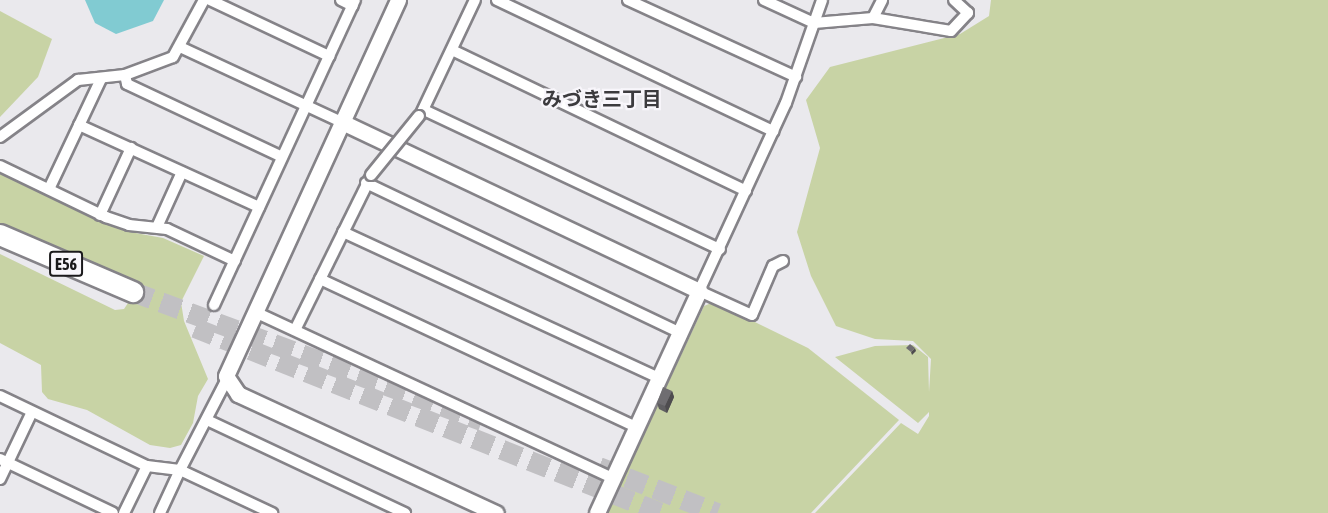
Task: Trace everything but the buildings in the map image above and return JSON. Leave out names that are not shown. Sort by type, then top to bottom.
[{"type":"highway","name":"E56","points":[[0,235],[130,297],[0,246]]},
{"type":"street","points":[[0,137],[78,80],[125,75],[173,57],[204,0]]},
{"type":"street","points":[[210,0],[329,56]]},
{"type":"street","points":[[214,305],[354,3],[341,0]]},
{"type":"street","points":[[398,0],[344,123],[226,372],[227,379],[238,394],[496,513]]},
{"type":"street","points":[[296,328],[369,179],[421,113],[475,0]]},
{"type":"street","points":[[497,0],[772,131]]},
{"type":"street","points":[[628,0],[796,77]]},
{"type":"street","points":[[764,0],[814,23],[873,18],[951,31],[968,13],[954,0]]},
{"type":"street","points":[[597,513],[720,249],[796,77],[822,0]]},
{"type":"street","points":[[873,18],[882,0]]},
{"type":"street","points":[[180,47],[752,315],[773,266],[783,261]]},
{"type":"street","points":[[452,50],[746,191]]},
{"type":"street","points":[[125,75],[127,84],[282,157]]},
{"type":"street","points":[[49,189],[101,79]]},
{"type":"street","points":[[421,113],[720,249]]},
{"type":"street","points":[[80,125],[259,207]]},
{"type":"street","points":[[100,214],[131,148]]},
{"type":"street","points":[[0,166],[100,214],[129,225],[157,227],[235,261]]},
{"type":"street","points":[[157,227],[182,172]]},
{"type":"street","points":[[369,179],[680,333]]},
{"type":"street","points":[[343,232],[659,378]]},
{"type":"street","points":[[320,279],[636,427]]},
{"type":"street","points":[[255,312],[296,328],[613,478]]},
{"type":"street","points":[[160,513],[207,420],[221,384],[227,379]]},
{"type":"street","points":[[0,396],[147,466],[180,470],[272,513]]},
{"type":"street","points":[[0,479],[4,461],[33,412]]},
{"type":"street","points":[[207,420],[405,513]]},
{"type":"street","points":[[4,461],[113,513]]},
{"type":"street","points":[[124,513],[147,466]]},
{"type":"green space","points":[[991,0],[1328,0],[1328,513],[815,513],[901,423],[918,434],[929,416],[929,412],[918,423],[835,357],[875,346],[913,345],[928,357],[929,392],[931,359],[913,341],[875,339],[836,326],[811,276],[797,232],[820,148],[806,100],[830,67],[960,34],[989,16]]},
{"type":"green space","points":[[0,11],[52,39],[38,77],[0,117]]},
{"type":"green space","points":[[0,171],[130,232],[163,238],[204,256],[181,302],[184,321],[208,379],[198,396],[193,423],[181,445],[170,448],[150,445],[87,410],[48,399],[42,392],[41,365],[0,343],[0,254],[115,310],[124,309],[138,288],[0,223]]},
{"type":"green space","points":[[714,302],[808,348],[899,420],[811,513],[607,513],[704,306]]},
{"type":"water","points":[[85,0],[164,0],[153,21],[116,34],[95,23]]},
{"type":"tunnel","points":[[133,292],[482,421]]},
{"type":"tunnel","points":[[195,328],[661,513]]},
{"type":"tunnel","points":[[599,467],[717,513]]},
{"type":"district","name":"みづき三丁目","points":[[602,98]]}]
